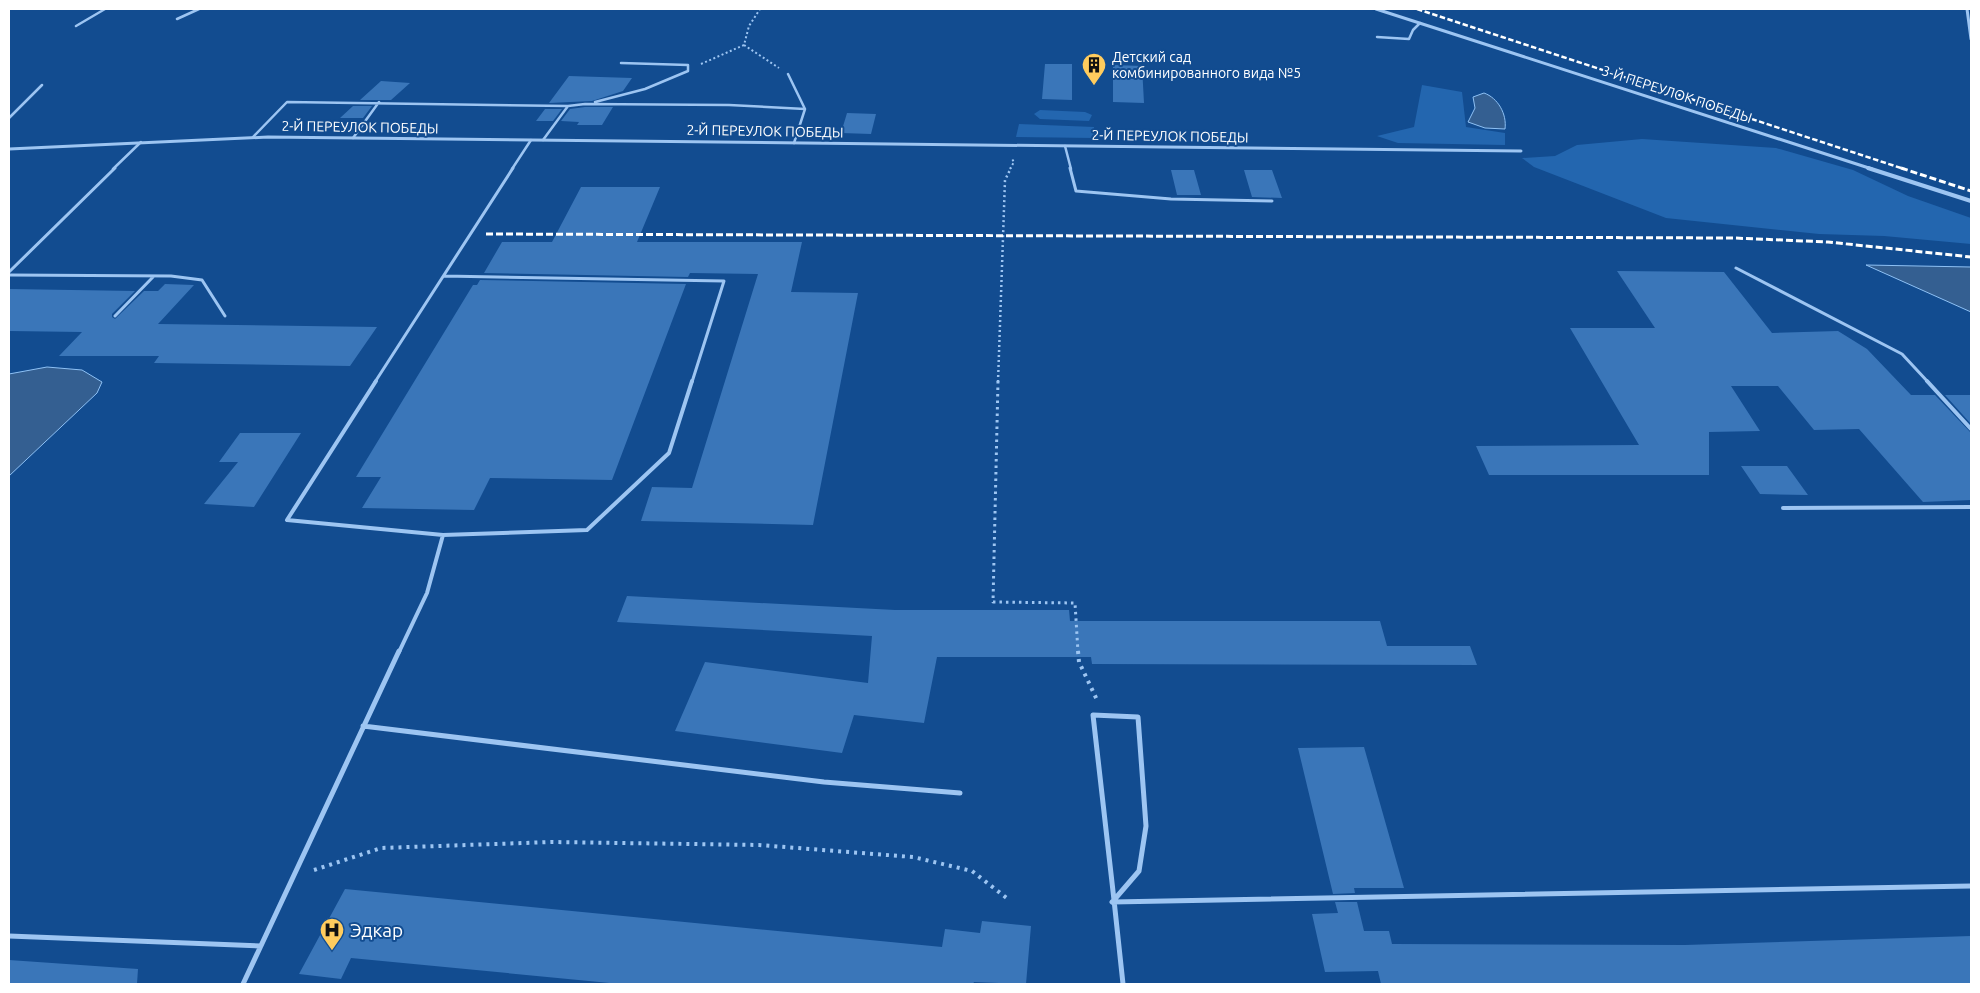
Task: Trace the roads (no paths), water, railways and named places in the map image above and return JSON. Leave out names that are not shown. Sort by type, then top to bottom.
[{"type":"street","name":"3-Й ПЕРЕУЛОК ПОБЕДЫ","points":[[1376,9],[1971,201]]},
{"type":"street","points":[[1966,9],[1971,39]]},
{"type":"street","name":"2-Й ПЕРЕУЛОК ПОБЕДЫ","points":[[9,149],[253,137],[1521,151]]},
{"type":"lane","points":[[76,26],[106,9]]},
{"type":"lane","points":[[177,19],[199,9]]},
{"type":"lane","points":[[1377,37],[1410,39],[1413,30],[1420,23]]},
{"type":"lane","points":[[588,104],[645,89],[688,70],[688,65],[621,63]]},
{"type":"lane","points":[[788,74],[805,109],[794,143]]},
{"type":"lane","points":[[9,118],[42,85]]},
{"type":"lane","points":[[253,137],[287,102],[568,106],[588,104],[729,105],[805,109]]},
{"type":"lane","points":[[353,138],[380,102]]},
{"type":"lane","points":[[543,140],[568,106]]},
{"type":"lane","points":[[444,276],[724,281],[669,453],[586,530],[443,535],[287,520],[531,140]]},
{"type":"lane","points":[[9,274],[141,142]]},
{"type":"lane","points":[[1065,146],[1076,191],[1171,199],[1272,201]]},
{"type":"lane","points":[[1736,268],[1902,354],[1971,429]]},
{"type":"lane","points":[[9,274],[154,276],[202,280],[225,316]]},
{"type":"lane","points":[[115,316],[154,276]]},
{"type":"lane","points":[[1783,508],[1971,507]]},
{"type":"lane","points":[[243,984],[362,726],[427,593],[443,535]]},
{"type":"lane","points":[[1112,902],[1138,871],[1146,826],[1138,717],[1103,714],[1093,715],[1112,902],[1123,984]]},
{"type":"lane","points":[[362,726],[824,782],[960,793]]},
{"type":"lane","points":[[1112,902],[1971,886]]},
{"type":"lane","points":[[9,936],[261,946]]},
{"type":"railway","points":[[1417,9],[1904,169]]},
{"type":"railway","points":[[1901,168],[1971,191]]},
{"type":"railway","points":[[486,234],[1734,238],[1828,242],[1971,257]]},
{"type":"place","name":"Детский сад комбинированного вида №5","points":[[1094,86]]},
{"type":"place","name":"Эдкар","points":[[332,951]]}]
